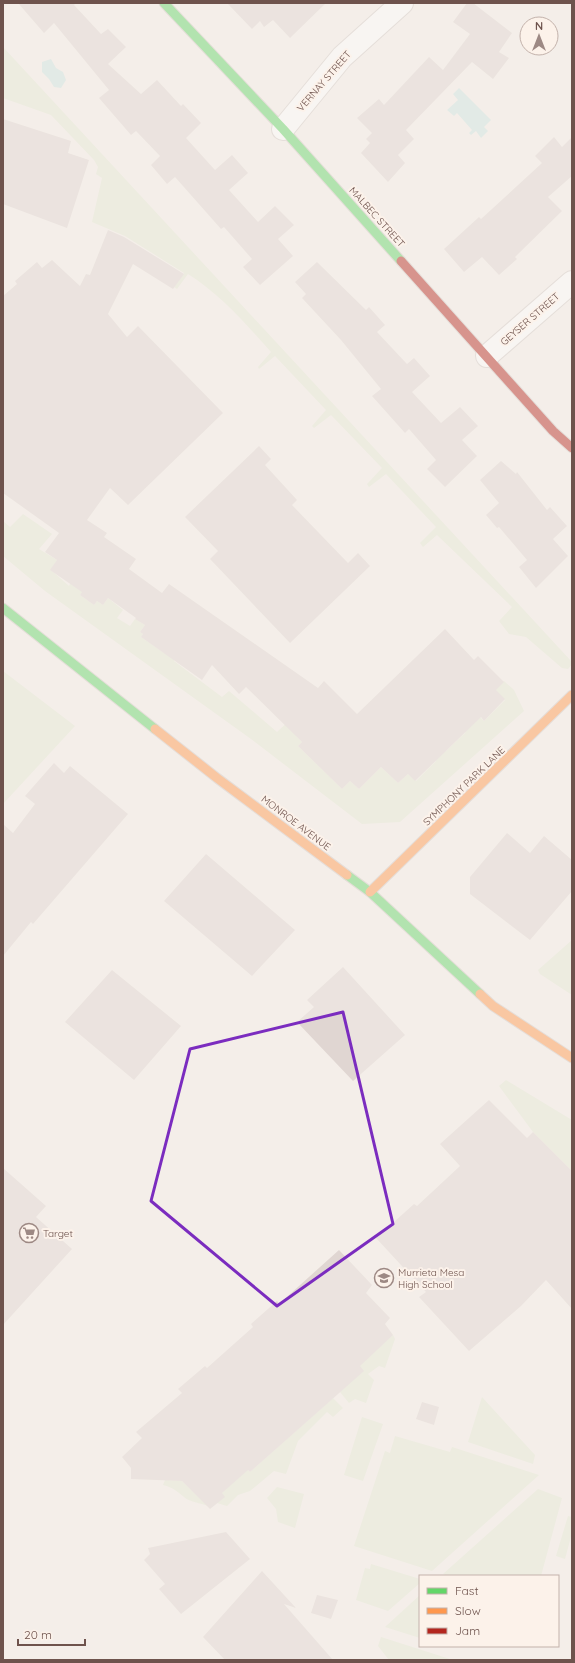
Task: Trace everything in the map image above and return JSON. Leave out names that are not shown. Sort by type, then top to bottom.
[{"type":"street","name":"MALBEC STREET","points":[[164,3],[283,129],[553,431],[572,448]]},
{"type":"street","name":"VERNAY STREET","points":[[283,129],[342,57],[402,3]]},
{"type":"street","name":"GEYSER STREET","points":[[487,356],[572,282]]},
{"type":"street","name":"MONROE AVENUE","points":[[3,608],[217,778],[370,892],[493,1006],[572,1058]]},
{"type":"street","name":"SYMPHONY PARK LANE","points":[[370,892],[572,696]]},
{"type":"highlighted area","points":[[343,1012],[393,1224],[277,1306],[151,1201],[190,1049]]},
{"type":"green space","points":[[3,47],[572,662],[568,669],[562,668],[526,637],[509,634],[499,621],[512,607],[437,535],[423,547],[420,543],[436,527],[386,474],[369,487],[367,484],[382,468],[331,415],[314,428],[312,426],[326,410],[275,356],[259,369],[258,367],[271,352],[222,300],[188,274],[177,289],[174,287],[184,273],[125,236],[92,222],[102,178],[96,174],[98,167],[94,160],[51,115],[3,98]]},
{"type":"green space","points":[[23,514],[52,534],[39,549],[57,560],[51,570],[69,586],[78,568],[92,578],[80,595],[94,605],[97,601],[103,605],[108,598],[123,610],[117,618],[130,626],[135,619],[145,625],[140,632],[143,634],[141,637],[164,653],[179,653],[174,661],[222,697],[229,691],[277,732],[292,718],[296,736],[302,742],[298,746],[342,789],[350,781],[359,789],[381,767],[398,783],[408,774],[416,781],[436,761],[435,741],[446,751],[465,733],[472,709],[484,721],[505,700],[495,690],[504,681],[514,690],[524,711],[400,822],[362,824],[251,739],[45,591],[3,556],[3,521],[10,527]]},
{"type":"green space","points":[[3,671],[75,726],[3,804]]},
{"type":"green space","points":[[572,940],[572,995],[540,974],[538,970]]},
{"type":"green space","points":[[506,1080],[572,1120],[572,1171],[533,1132],[499,1086]]},
{"type":"green space","points":[[393,1335],[395,1339],[385,1368],[379,1366],[368,1374],[374,1380],[366,1403],[355,1399],[349,1403],[340,1392],[359,1365]]},
{"type":"green space","points":[[482,1397],[535,1455],[533,1464],[468,1442]]},
{"type":"green space","points":[[333,1398],[343,1408],[333,1417],[327,1412],[298,1441],[286,1474],[274,1471],[250,1491],[238,1495],[227,1506],[217,1503],[222,1493],[244,1466],[250,1472]]},
{"type":"green space","points":[[362,1417],[383,1424],[363,1481],[344,1475]]},
{"type":"green space","points":[[395,1436],[450,1452],[452,1447],[539,1475],[432,1571],[354,1546],[385,1451],[390,1453]]},
{"type":"green space","points":[[165,1480],[182,1481],[208,1506],[186,1499],[170,1487],[163,1485]]},
{"type":"green space","points":[[277,1487],[304,1494],[295,1528],[278,1522],[276,1509],[267,1498]]},
{"type":"green space","points":[[538,1489],[562,1498],[541,1575],[443,1574]]},
{"type":"green space","points":[[568,1516],[572,1517],[572,1533],[565,1559],[556,1556]]},
{"type":"green space","points":[[371,1564],[419,1579],[419,1584],[388,1611],[356,1600],[365,1568],[370,1569]]},
{"type":"green space","points":[[419,1596],[419,1638],[385,1627]]},
{"type":"green space","points":[[381,1637],[453,1660],[389,1660],[378,1646]]},
{"type":"water","points":[[51,59],[56,68],[63,72],[66,80],[61,88],[54,87],[42,72],[42,62]]},
{"type":"water","points":[[459,88],[491,120],[484,127],[488,131],[481,138],[476,131],[471,135],[469,133],[472,130],[457,113],[454,116],[447,110],[458,100],[453,94]]},
{"type":"building","points":[[18,3],[76,3],[74,5],[101,34],[108,29],[126,47],[108,64],[141,94],[157,80],[181,106],[183,104],[201,123],[186,138],[215,170],[232,155],[248,173],[229,190],[258,222],[275,206],[294,225],[278,239],[293,256],[260,285],[243,267],[252,259],[224,227],[221,229],[175,177],[167,184],[151,165],[160,156],[136,131],[131,135],[99,98],[109,90],[54,23],[44,33]]},
{"type":"building","points":[[227,3],[326,3],[290,38],[273,20],[264,27],[260,21],[252,29]]},
{"type":"building","points":[[467,3],[473,3],[512,33],[499,52],[509,58],[493,79],[472,62],[406,130],[414,139],[398,155],[405,163],[388,182],[361,153],[370,143],[366,139],[372,133],[357,118],[379,99],[384,105],[429,57],[443,70],[470,34],[453,22]]},
{"type":"building","points":[[3,119],[71,141],[68,153],[89,160],[67,228],[3,204]]},
{"type":"building","points":[[554,137],[562,147],[572,137],[572,176],[548,197],[562,211],[515,257],[517,259],[499,275],[482,257],[464,272],[444,249],[479,217],[481,219],[542,163],[535,156]]},
{"type":"building","points":[[108,230],[124,237],[184,274],[173,289],[133,264],[108,314],[127,337],[138,326],[223,413],[128,505],[110,488],[87,520],[107,533],[104,537],[136,559],[129,569],[162,593],[169,584],[318,688],[324,681],[357,714],[445,629],[474,660],[478,656],[504,682],[496,690],[505,699],[484,721],[481,717],[415,781],[408,774],[398,783],[381,767],[359,789],[350,781],[342,789],[298,746],[302,742],[246,687],[239,694],[212,665],[202,680],[141,637],[143,634],[140,632],[145,625],[135,619],[136,618],[108,598],[103,605],[97,601],[94,605],[80,595],[82,592],[50,570],[57,560],[45,552],[59,533],[3,493],[3,296],[17,284],[15,281],[37,262],[42,268],[52,260],[80,286],[86,274],[90,275]]},
{"type":"building","points":[[317,262],[366,310],[369,307],[385,325],[377,332],[407,364],[414,358],[430,376],[412,392],[441,423],[460,407],[478,426],[462,440],[477,456],[445,487],[427,469],[436,460],[409,429],[405,433],[372,396],[381,389],[341,340],[302,298],[306,294],[295,282]]},
{"type":"building","points":[[259,446],[271,459],[265,465],[297,500],[292,505],[348,563],[358,553],[370,566],[290,643],[210,559],[218,551],[185,517]]},
{"type":"building","points":[[501,461],[516,474],[517,472],[547,510],[550,507],[567,526],[553,539],[568,556],[536,588],[519,567],[527,560],[499,527],[497,528],[486,515],[499,503],[480,480]]},
{"type":"building","points":[[54,763],[64,773],[70,766],[128,814],[33,924],[31,922],[3,956],[3,824],[13,833],[35,804],[25,796]]},
{"type":"building","points":[[507,833],[530,853],[544,836],[572,860],[572,891],[530,940],[470,894],[470,877]]},
{"type":"building","points":[[206,854],[295,930],[252,976],[164,901]]},
{"type":"building","points":[[343,967],[405,1035],[353,1081],[297,1022],[314,1007],[307,1000]]},
{"type":"building","points":[[112,970],[181,1026],[134,1080],[65,1022]]},
{"type":"building","points":[[489,1100],[527,1138],[533,1132],[572,1171],[572,1309],[546,1280],[521,1306],[469,1351],[419,1297],[426,1292],[376,1238],[414,1204],[417,1206],[460,1166],[440,1144]]},
{"type":"building","name":"Target","points":[[3,1168],[46,1206],[36,1217],[72,1249],[3,1325]]},
{"type":"building","points":[[339,1250],[372,1285],[366,1293],[390,1318],[385,1324],[393,1335],[360,1366],[364,1371],[250,1472],[248,1470],[222,1493],[225,1497],[210,1509],[182,1481],[131,1479],[131,1468],[122,1457],[142,1438],[136,1432],[182,1393],[178,1389],[205,1366],[207,1368],[253,1327],[251,1324],[277,1301],[279,1304]]},
{"type":"building","points":[[422,1402],[439,1407],[434,1425],[416,1419]]},
{"type":"building","points":[[226,1532],[250,1559],[181,1614],[159,1589],[165,1584],[144,1560],[150,1554],[148,1548]]},
{"type":"building","points":[[262,1571],[296,1608],[284,1604],[333,1660],[225,1660],[203,1637]]},
{"type":"building","points":[[317,1595],[338,1600],[331,1619],[311,1613]]},
{"type":"traffic: fast","points":[[164,3],[283,129],[401,261]]},
{"type":"traffic: fast","points":[[3,608],[155,729]]},
{"type":"traffic: fast","points":[[347,875],[370,892],[480,994]]},
{"type":"traffic: slow","points":[[370,892],[572,695]]},
{"type":"traffic: slow","points":[[155,729],[217,778],[347,875]]},
{"type":"traffic: slow","points":[[480,994],[493,1006],[572,1058]]},
{"type":"traffic: jam","points":[[401,261],[553,431],[572,448]]},
{"type":"place","name":"Target","points":[[29,1233]]},
{"type":"place","name":"Murrieta Mesa High School","points":[[384,1278]]}]
